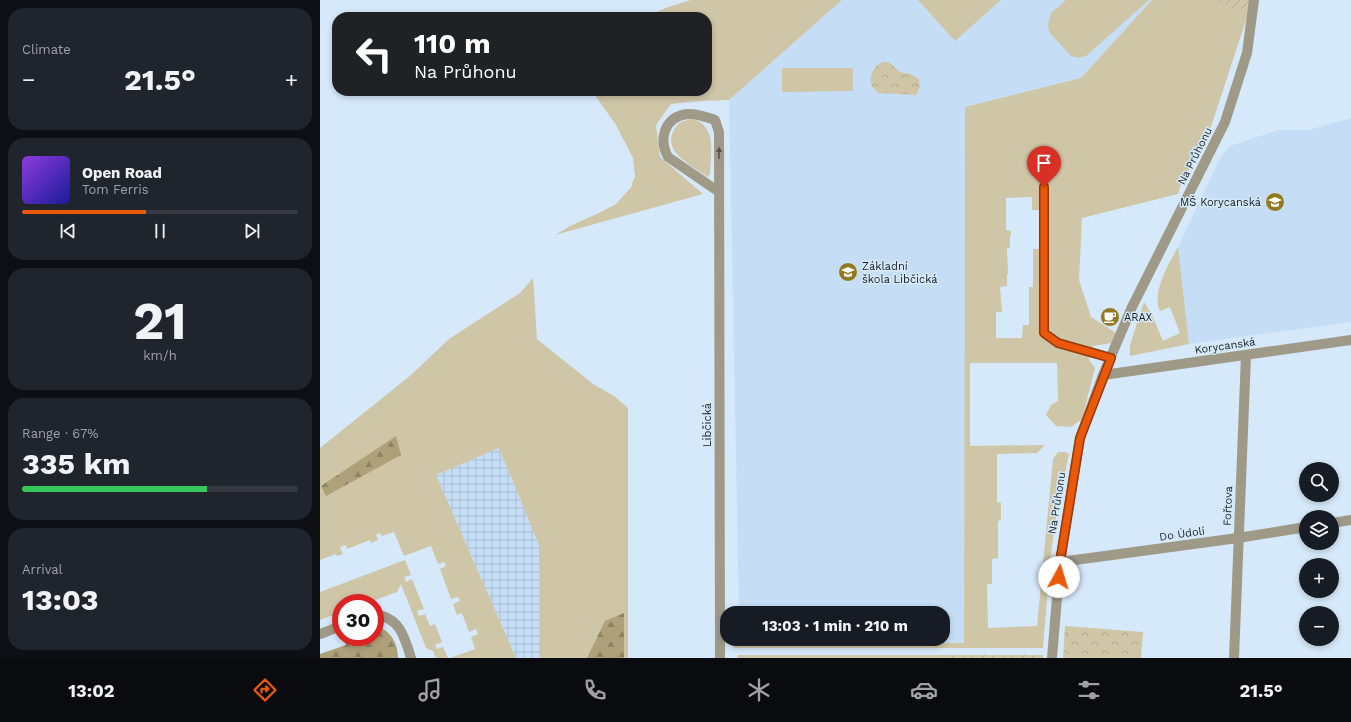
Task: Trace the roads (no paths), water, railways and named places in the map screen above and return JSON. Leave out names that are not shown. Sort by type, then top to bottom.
[{"type":"street","name":"Na Průhonu","points":[[1052,658],[1060,562],[1080,438],[1103,375],[1139,293],[1225,122],[1247,52],[1254,0]]},
{"type":"street","name":"Libčická","points":[[718,192],[668,157],[664,149],[664,131],[676,118],[687,114],[698,114],[715,120],[719,132],[720,658]]},
{"type":"street","points":[[1044,187],[1044,333],[1058,343],[1111,358]]},
{"type":"street","name":"Korycanská","points":[[1103,375],[1351,340]]},
{"type":"street","name":"Fořtova","points":[[1234,658],[1246,355]]},
{"type":"street","points":[[1339,522],[1351,520]]},
{"type":"street","name":"Do Údolí","points":[[1060,562],[1299,529]]},
{"type":"street","points":[[384,616],[391,619],[398,625],[407,644],[411,658]]},
{"type":"street","points":[[320,634],[332,629]]},
{"type":"place","name":"MŠ Korycanská","points":[[1275,202]]},
{"type":"place","name":"Základní škola Libčická","points":[[848,272]]},
{"type":"place","name":"ARAX","points":[[1110,317]]}]
